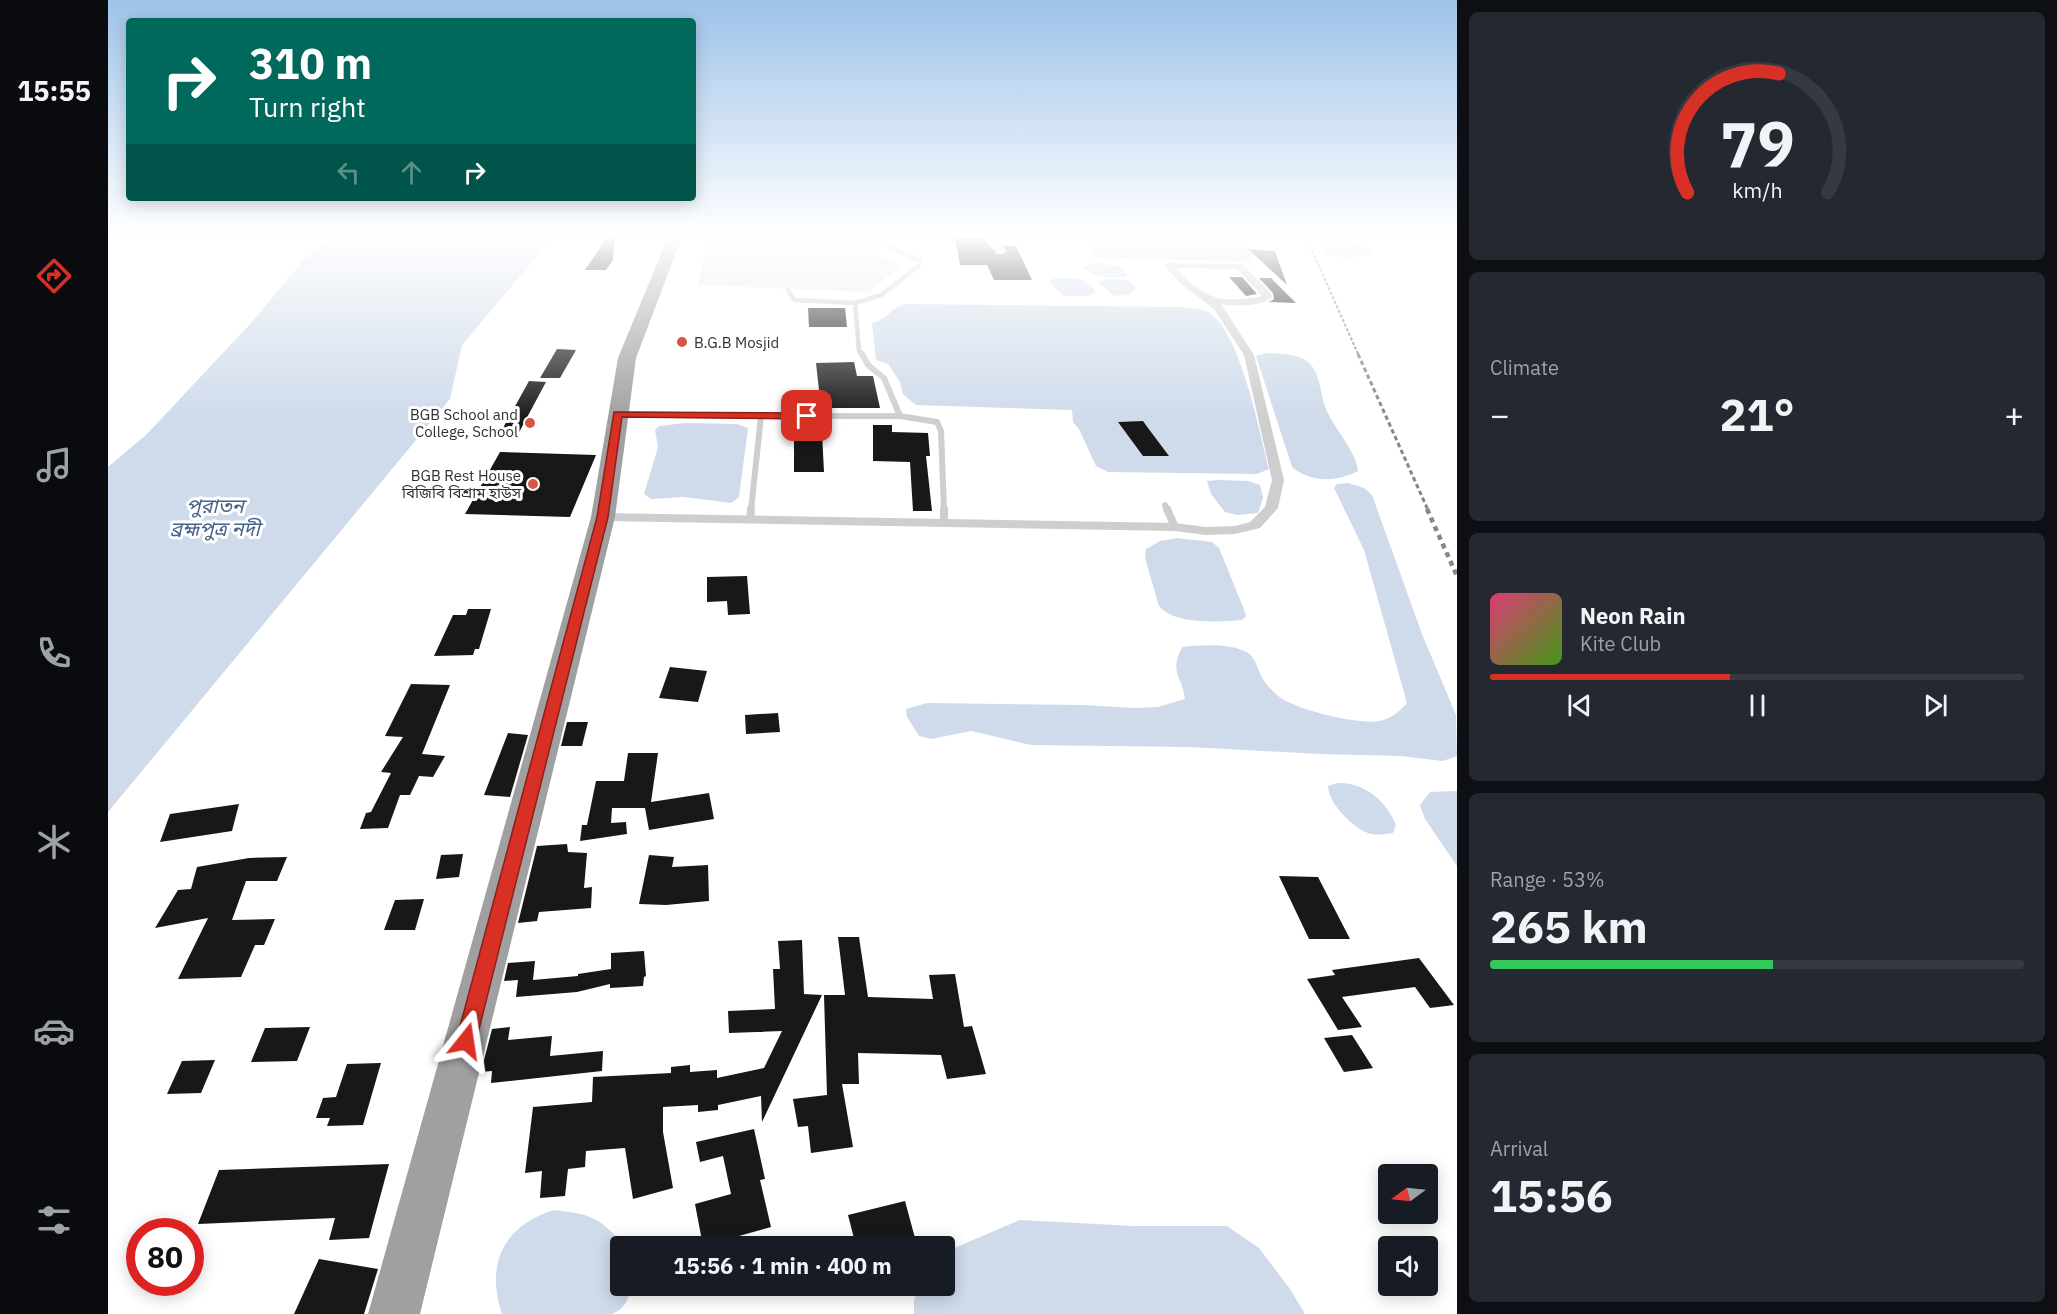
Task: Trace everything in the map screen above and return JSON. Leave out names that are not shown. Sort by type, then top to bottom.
[{"type":"highway","points":[[394,1314],[603,517],[627,358],[651,298]]},
{"type":"street","points":[[603,517],[1175,527],[1206,531],[1255,525],[1271,508],[1278,480],[1249,355],[1218,307],[1206,298]]},
{"type":"street","points":[[1210,301],[1241,303],[1265,298]]},
{"type":"lane","points":[[793,298],[855,303],[870,298]]},
{"type":"lane","points":[[855,303],[859,350],[868,365],[884,378],[900,416]]},
{"type":"lane","points":[[617,414],[900,416],[937,422],[941,431],[944,522]]},
{"type":"lane","points":[[750,519],[761,416]]},
{"type":"lane","points":[[1165,505],[1175,527]]},
{"type":"water","name":"পুরাতন ব্রহ্মপুত্র নদী","points":[[271,298],[501,298],[462,345],[450,399],[108,812],[108,467],[147,434]]},
{"type":"water","points":[[904,304],[1181,307],[1208,312],[1219,322],[1230,339],[1239,360],[1269,469],[1257,474],[1108,472],[1096,466],[1079,429],[1073,422],[1072,410],[916,405],[903,394],[900,382],[888,364],[876,360],[872,323],[881,320]]},
{"type":"water","points":[[1267,353],[1299,357],[1312,367],[1318,378],[1326,409],[1350,448],[1358,471],[1342,477],[1324,479],[1307,476],[1292,467],[1256,356]]},
{"type":"water","points":[[685,423],[737,424],[748,428],[739,497],[731,503],[683,497],[651,499],[644,494],[658,447],[655,430],[659,426]]},
{"type":"water","points":[[1207,481],[1248,481],[1260,485],[1263,498],[1258,513],[1237,515],[1225,512],[1211,494]]},
{"type":"water","points":[[1348,483],[1364,488],[1372,495],[1422,634],[1456,715],[1457,756],[1443,761],[1401,756],[1189,747],[1031,745],[971,731],[931,739],[919,736],[907,717],[906,709],[927,703],[1158,707],[1185,699],[1176,669],[1182,647],[1206,645],[1232,647],[1249,654],[1270,688],[1278,696],[1298,706],[1357,721],[1370,722],[1388,718],[1407,703],[1364,550],[1334,488],[1337,484]]},
{"type":"water","points":[[1177,538],[1212,542],[1219,548],[1246,616],[1242,620],[1186,619],[1166,612],[1159,606],[1145,558],[1146,549],[1160,541]]},
{"type":"water","points":[[1347,783],[1365,789],[1380,800],[1396,825],[1393,833],[1377,835],[1355,826],[1337,807],[1329,793],[1328,786]]},
{"type":"water","points":[[1457,791],[1457,866],[1425,819],[1420,805],[1430,792]]},
{"type":"water","points":[[554,1210],[576,1213],[599,1222],[615,1236],[610,1236],[610,1296],[628,1296],[626,1303],[617,1312],[612,1314],[502,1314],[497,1296],[496,1279],[503,1249],[511,1236],[537,1217]]},
{"type":"water","points":[[1020,1220],[1134,1226],[1227,1226],[1259,1248],[1290,1289],[1305,1314],[914,1314],[915,1296],[955,1296],[955,1248]]},
{"type":"building","points":[[1291,298],[1296,303],[1269,302],[1274,299]]},
{"type":"building","points":[[808,308],[845,308],[847,327],[809,327]]},
{"type":"building","points":[[557,349],[576,350],[560,378],[540,378]]},
{"type":"building","points":[[854,362],[857,376],[873,376],[880,408],[821,408],[816,363]]},
{"type":"building","points":[[529,381],[546,382],[516,438],[498,437]]},
{"type":"building","points":[[1143,421],[1169,456],[1143,456],[1118,422]]},
{"type":"building","points":[[873,425],[892,425],[892,432],[928,433],[930,456],[926,456],[932,511],[913,511],[910,462],[873,461]]},
{"type":"building","points":[[794,432],[822,433],[824,472],[794,472]]},
{"type":"building","name":"BGB Rest House বিজিবি বিশ্রাম হাউস","points":[[500,452],[596,455],[570,517],[465,514]]},
{"type":"building","points":[[747,576],[750,614],[728,615],[727,601],[707,602],[707,577]]},
{"type":"building","points":[[468,609],[491,609],[479,649],[475,649],[473,655],[434,656],[453,615],[466,615]]},
{"type":"building","points":[[670,667],[707,671],[698,702],[659,698]]},
{"type":"building","points":[[411,684],[450,685],[422,754],[445,756],[433,777],[419,776],[410,795],[400,795],[388,828],[360,829],[366,813],[371,812],[391,773],[381,772],[403,737],[385,736]]},
{"type":"building","points":[[778,713],[780,732],[746,734],[745,715]]},
{"type":"building","points":[[567,722],[588,722],[582,746],[561,746]]},
{"type":"building","points":[[508,733],[528,735],[510,797],[484,795]]},
{"type":"building","points":[[628,753],[658,753],[651,802],[709,793],[714,819],[649,830],[645,808],[612,808],[611,823],[626,822],[627,834],[580,841],[582,825],[587,825],[596,781],[624,781]]},
{"type":"building","points":[[239,804],[232,831],[160,842],[170,814]]},
{"type":"building","points":[[567,844],[568,852],[587,853],[584,888],[592,887],[591,908],[539,912],[537,921],[518,923],[537,846]]},
{"type":"building","points":[[463,854],[459,877],[436,879],[441,855]]},
{"type":"building","points":[[649,855],[674,857],[672,867],[708,865],[709,901],[666,905],[639,904]]},
{"type":"building","points":[[287,857],[277,881],[246,881],[232,920],[275,919],[264,945],[255,945],[241,977],[178,979],[208,918],[155,928],[178,890],[191,889],[197,867],[249,858]]},
{"type":"building","points":[[1279,876],[1318,877],[1350,939],[1309,939]]},
{"type":"building","points":[[424,899],[415,930],[384,930],[395,900]]},
{"type":"building","points":[[838,937],[859,937],[868,997],[933,999],[929,975],[955,974],[964,1027],[972,1026],[986,1074],[947,1079],[941,1055],[858,1053],[859,1084],[842,1084],[853,1147],[811,1153],[808,1126],[798,1127],[793,1099],[827,1095],[824,995],[845,995]]},
{"type":"building","points":[[802,940],[804,994],[822,995],[762,1122],[761,1096],[718,1105],[718,1110],[698,1112],[698,1105],[663,1107],[663,1132],[673,1188],[633,1199],[625,1148],[586,1151],[585,1167],[568,1169],[565,1196],[540,1198],[542,1171],[525,1173],[533,1107],[592,1102],[593,1077],[671,1073],[671,1067],[690,1065],[690,1072],[717,1070],[717,1078],[764,1068],[782,1031],[729,1033],[728,1011],[775,1009],[773,969],[780,969],[778,941]]},
{"type":"building","points":[[644,951],[646,976],[643,986],[610,988],[610,984],[577,992],[516,997],[518,980],[504,981],[508,963],[535,961],[533,980],[578,976],[578,974],[611,969],[611,953]]},
{"type":"building","points":[[1419,958],[1454,1005],[1430,1008],[1415,987],[1342,997],[1362,1027],[1338,1030],[1307,979],[1335,975],[1332,970]]},
{"type":"building","points":[[310,1027],[297,1061],[251,1062],[265,1028]]},
{"type":"building","points":[[510,1027],[508,1040],[552,1036],[550,1056],[603,1051],[602,1071],[491,1083],[492,1071],[481,1072],[492,1029]]},
{"type":"building","points":[[1352,1035],[1373,1068],[1344,1072],[1324,1038]]},
{"type":"building","points":[[215,1060],[201,1093],[167,1094],[182,1061]]},
{"type":"building","points":[[381,1063],[363,1125],[327,1126],[330,1118],[316,1118],[323,1098],[336,1097],[347,1064]]},
{"type":"building","points":[[754,1129],[765,1179],[760,1180],[771,1227],[739,1236],[701,1236],[695,1204],[731,1194],[723,1156],[700,1162],[696,1142]]},
{"type":"building","points":[[389,1164],[369,1238],[329,1240],[335,1218],[204,1224],[204,1218],[200,1218],[219,1170]]},
{"type":"building","points":[[905,1201],[914,1236],[853,1236],[848,1215]]},
{"type":"building","points":[[319,1259],[378,1269],[364,1314],[294,1314]]},
{"type":"railway","points":[[1333,298],[1359,356]]},
{"type":"railway","points":[[1358,354],[1428,510]]},
{"type":"railway","points":[[1427,509],[1457,576]]},
{"type":"place","name":"B.G.B Mosjid","points":[[682,342]]},
{"type":"place","name":"BGB School and College, School","points":[[530,423]]},
{"type":"place","name":"BGB Rest House বিজিবি বিশ্রাম হাউস","points":[[533,484]]},
{"type":"route","points":[[466,1041],[603,517],[617,414],[807,416]]}]
